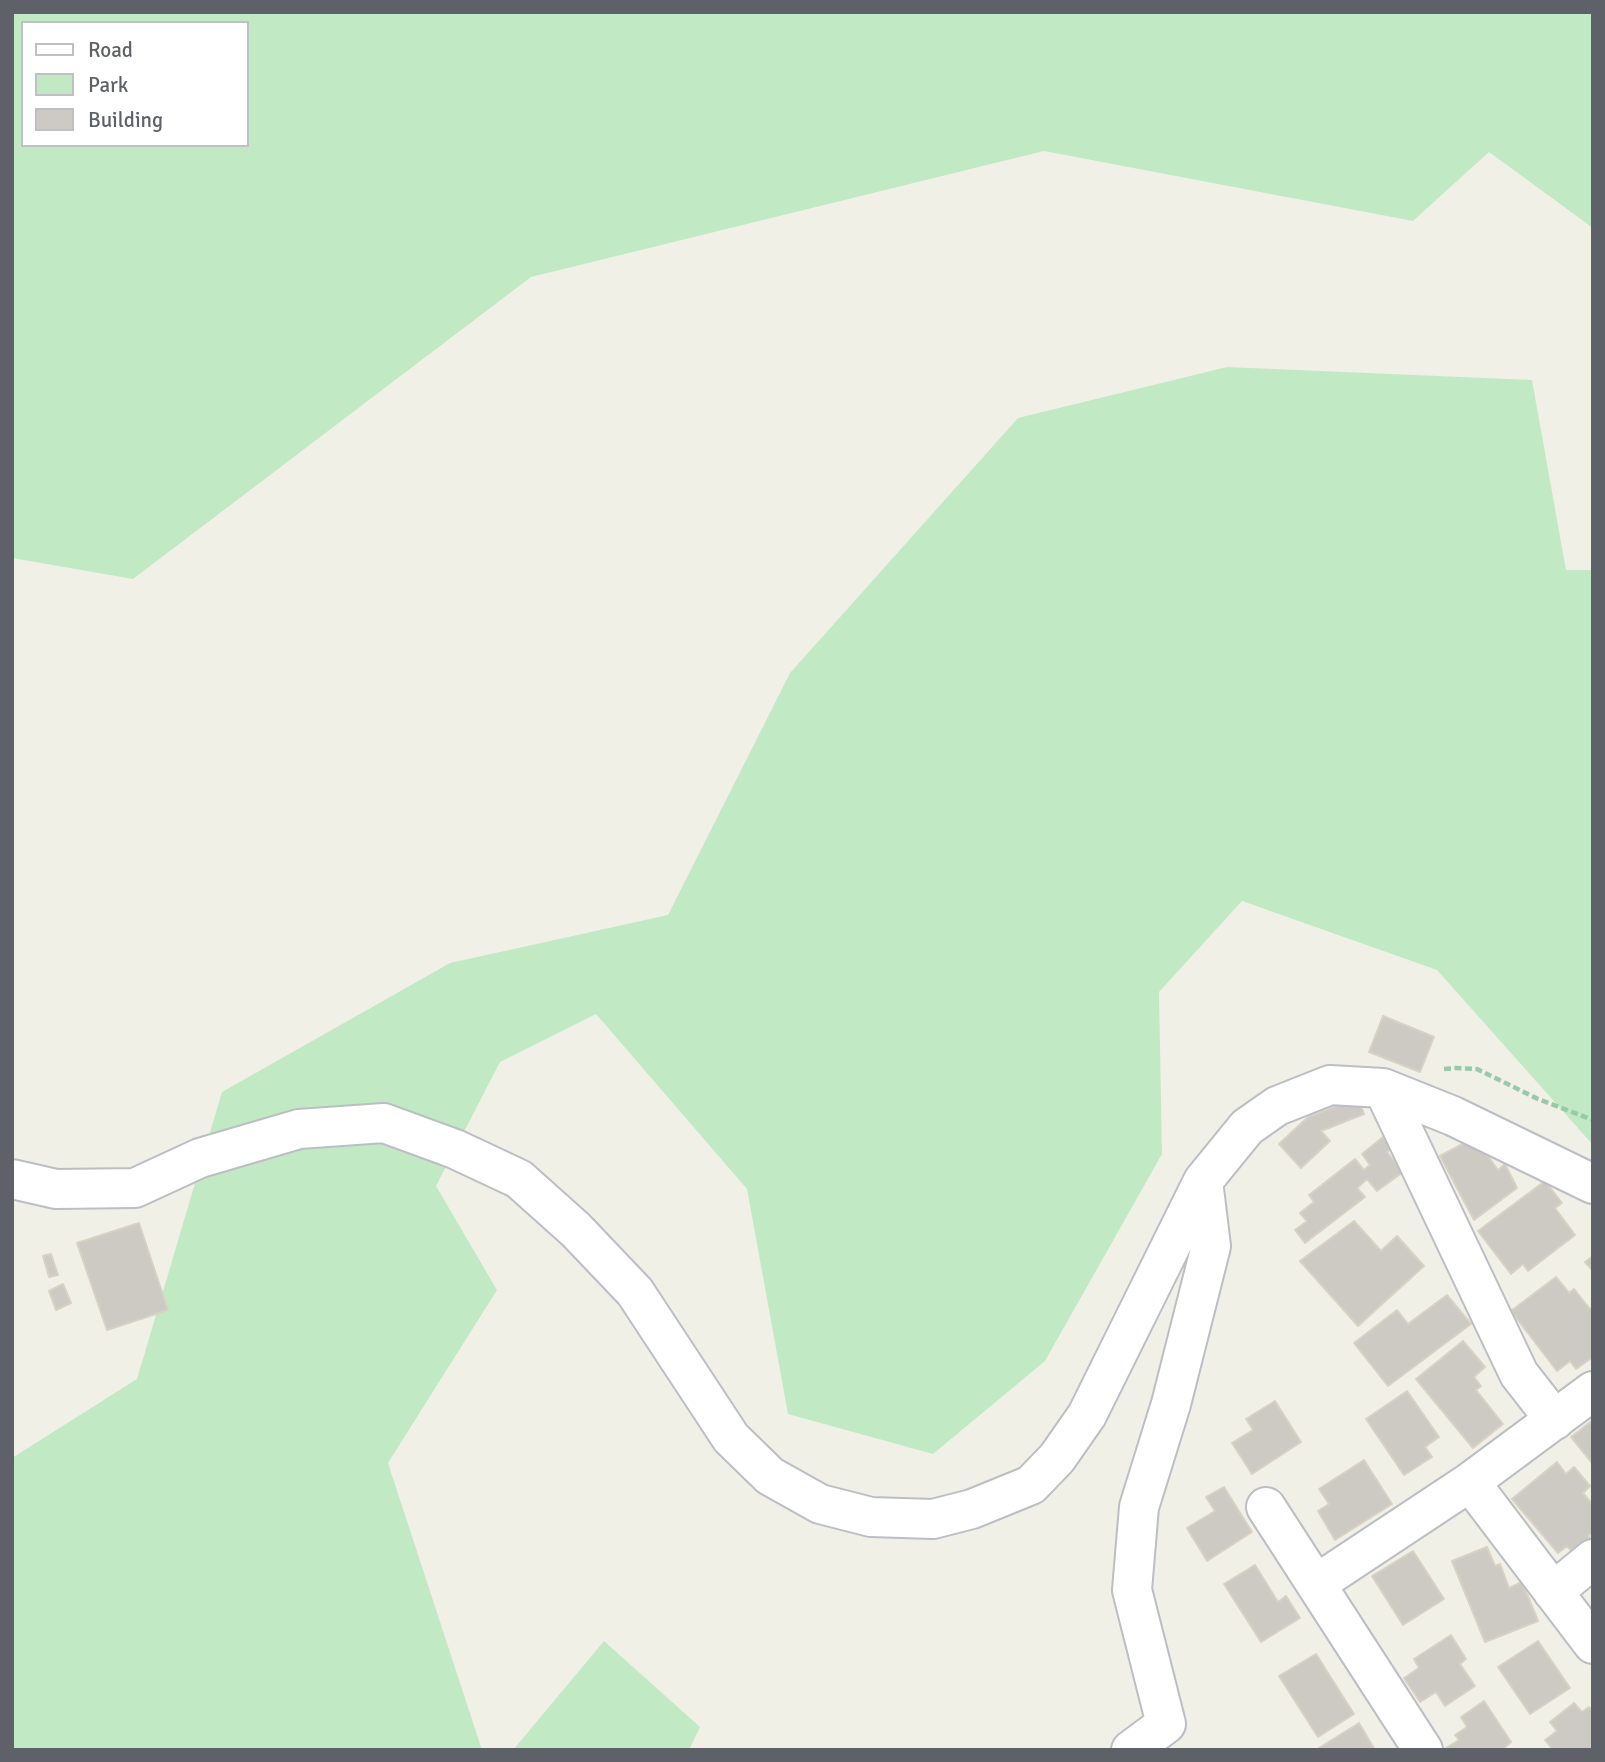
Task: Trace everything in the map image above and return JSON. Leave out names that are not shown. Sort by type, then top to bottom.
[{"type":"street","points":[[12,1179],[56,1189],[135,1188],[200,1158],[299,1129],[384,1123],[443,1145],[519,1179],[576,1230],[635,1292],[731,1438],[770,1476],[820,1504],[871,1517],[933,1519],[972,1509],[1031,1485],[1057,1458],[1087,1415],[1203,1181],[1247,1127],[1277,1106],[1330,1085],[1398,1094],[1453,1116],[1593,1184]]},
{"type":"street","points":[[1398,1094],[1520,1374],[1555,1420]]},
{"type":"street","points":[[1131,1750],[1166,1724],[1132,1590],[1139,1507],[1171,1404],[1211,1246],[1203,1181]]},
{"type":"street","points":[[1316,1584],[1470,1482],[1593,1391]]},
{"type":"street","points":[[1470,1482],[1593,1644]]},
{"type":"street","points":[[1266,1507],[1423,1750]]},
{"type":"street","points":[[1553,1592],[1593,1559]]},
{"type":"path","points":[[1398,1094],[1445,1068],[1477,1069],[1538,1099],[1593,1120]]},
{"type":"green space","points":[[12,12],[1593,12],[1593,228],[1489,152],[1413,221],[1044,151],[531,277],[133,579],[12,558]]},
{"type":"green space","points":[[1227,367],[1532,380],[1566,570],[1593,570],[1593,1145],[1437,970],[1242,901],[1159,992],[1162,1154],[1045,1361],[933,1454],[788,1414],[747,1189],[596,1014],[500,1062],[436,1186],[497,1290],[388,1463],[482,1750],[12,1750],[12,1458],[137,1379],[222,1092],[450,963],[668,915],[790,673],[1018,418]]},
{"type":"green space","points":[[604,1641],[700,1727],[689,1750],[513,1750]]},
{"type":"building","points":[[1383,1016],[1434,1037],[1420,1072],[1369,1052]]},
{"type":"building","points":[[1358,1098],[1364,1114],[1321,1131],[1330,1141],[1301,1168],[1279,1144],[1308,1117]]},
{"type":"building","points":[[1383,1137],[1392,1148],[1387,1152],[1403,1172],[1377,1191],[1367,1179],[1357,1188],[1365,1197],[1305,1243],[1295,1230],[1307,1221],[1300,1213],[1314,1202],[1309,1195],[1355,1159],[1364,1170],[1370,1165],[1362,1154]]},
{"type":"building","points":[[1470,1140],[1480,1145],[1498,1170],[1505,1164],[1517,1188],[1474,1220],[1440,1156]]},
{"type":"building","points":[[1545,1181],[1562,1203],[1555,1208],[1575,1235],[1528,1271],[1523,1264],[1511,1274],[1478,1231]]},
{"type":"building","points":[[1354,1221],[1381,1251],[1397,1236],[1424,1266],[1358,1326],[1300,1261]]},
{"type":"building","points":[[139,1223],[168,1310],[107,1330],[77,1243]]},
{"type":"building","points":[[51,1254],[58,1275],[49,1277],[43,1256]]},
{"type":"building","points":[[1593,1256],[1593,1271],[1585,1262]]},
{"type":"building","points":[[1556,1277],[1569,1293],[1574,1289],[1590,1309],[1593,1307],[1593,1357],[1576,1369],[1570,1361],[1557,1371],[1511,1311]]},
{"type":"building","points":[[63,1284],[71,1303],[56,1310],[49,1291]]},
{"type":"building","points":[[1447,1295],[1471,1324],[1388,1386],[1354,1343],[1397,1310],[1408,1324]]},
{"type":"building","points":[[1463,1341],[1485,1367],[1474,1377],[1481,1386],[1476,1390],[1503,1424],[1473,1448],[1416,1379]]},
{"type":"building","points":[[1407,1391],[1439,1437],[1425,1447],[1432,1457],[1404,1475],[1366,1419]]},
{"type":"building","points":[[1275,1401],[1301,1442],[1252,1474],[1232,1443],[1253,1430],[1246,1419]]},
{"type":"building","points":[[1593,1420],[1593,1464],[1571,1437]]},
{"type":"building","points":[[1364,1460],[1392,1504],[1335,1540],[1318,1511],[1329,1504],[1319,1489]]},
{"type":"building","points":[[1557,1462],[1566,1474],[1574,1467],[1590,1486],[1583,1493],[1593,1505],[1593,1532],[1588,1536],[1593,1541],[1577,1557],[1567,1546],[1558,1553],[1512,1499]]},
{"type":"building","points":[[1224,1487],[1252,1532],[1207,1561],[1187,1528],[1215,1511],[1206,1497]]},
{"type":"building","points":[[1487,1547],[1495,1566],[1500,1564],[1509,1588],[1522,1582],[1538,1621],[1485,1642],[1452,1561]]},
{"type":"building","points":[[1413,1551],[1444,1599],[1403,1625],[1372,1576]]},
{"type":"building","points":[[1255,1565],[1278,1602],[1286,1596],[1300,1618],[1261,1642],[1224,1584]]},
{"type":"building","points":[[1451,1635],[1466,1659],[1460,1664],[1475,1686],[1445,1706],[1436,1692],[1420,1702],[1404,1678],[1419,1668],[1414,1659]]},
{"type":"building","points":[[1538,1641],[1570,1688],[1530,1714],[1498,1667]]},
{"type":"building","points":[[1316,1654],[1354,1714],[1318,1737],[1279,1676]]},
{"type":"building","points":[[1484,1701],[1511,1742],[1502,1750],[1447,1750],[1446,1748],[1459,1740],[1455,1735],[1467,1727],[1461,1717]]},
{"type":"building","points":[[1574,1703],[1582,1712],[1589,1707],[1593,1712],[1593,1750],[1553,1750],[1545,1740],[1557,1731],[1550,1722]]},
{"type":"building","points":[[1359,1723],[1375,1750],[1320,1750],[1319,1748]]}]
